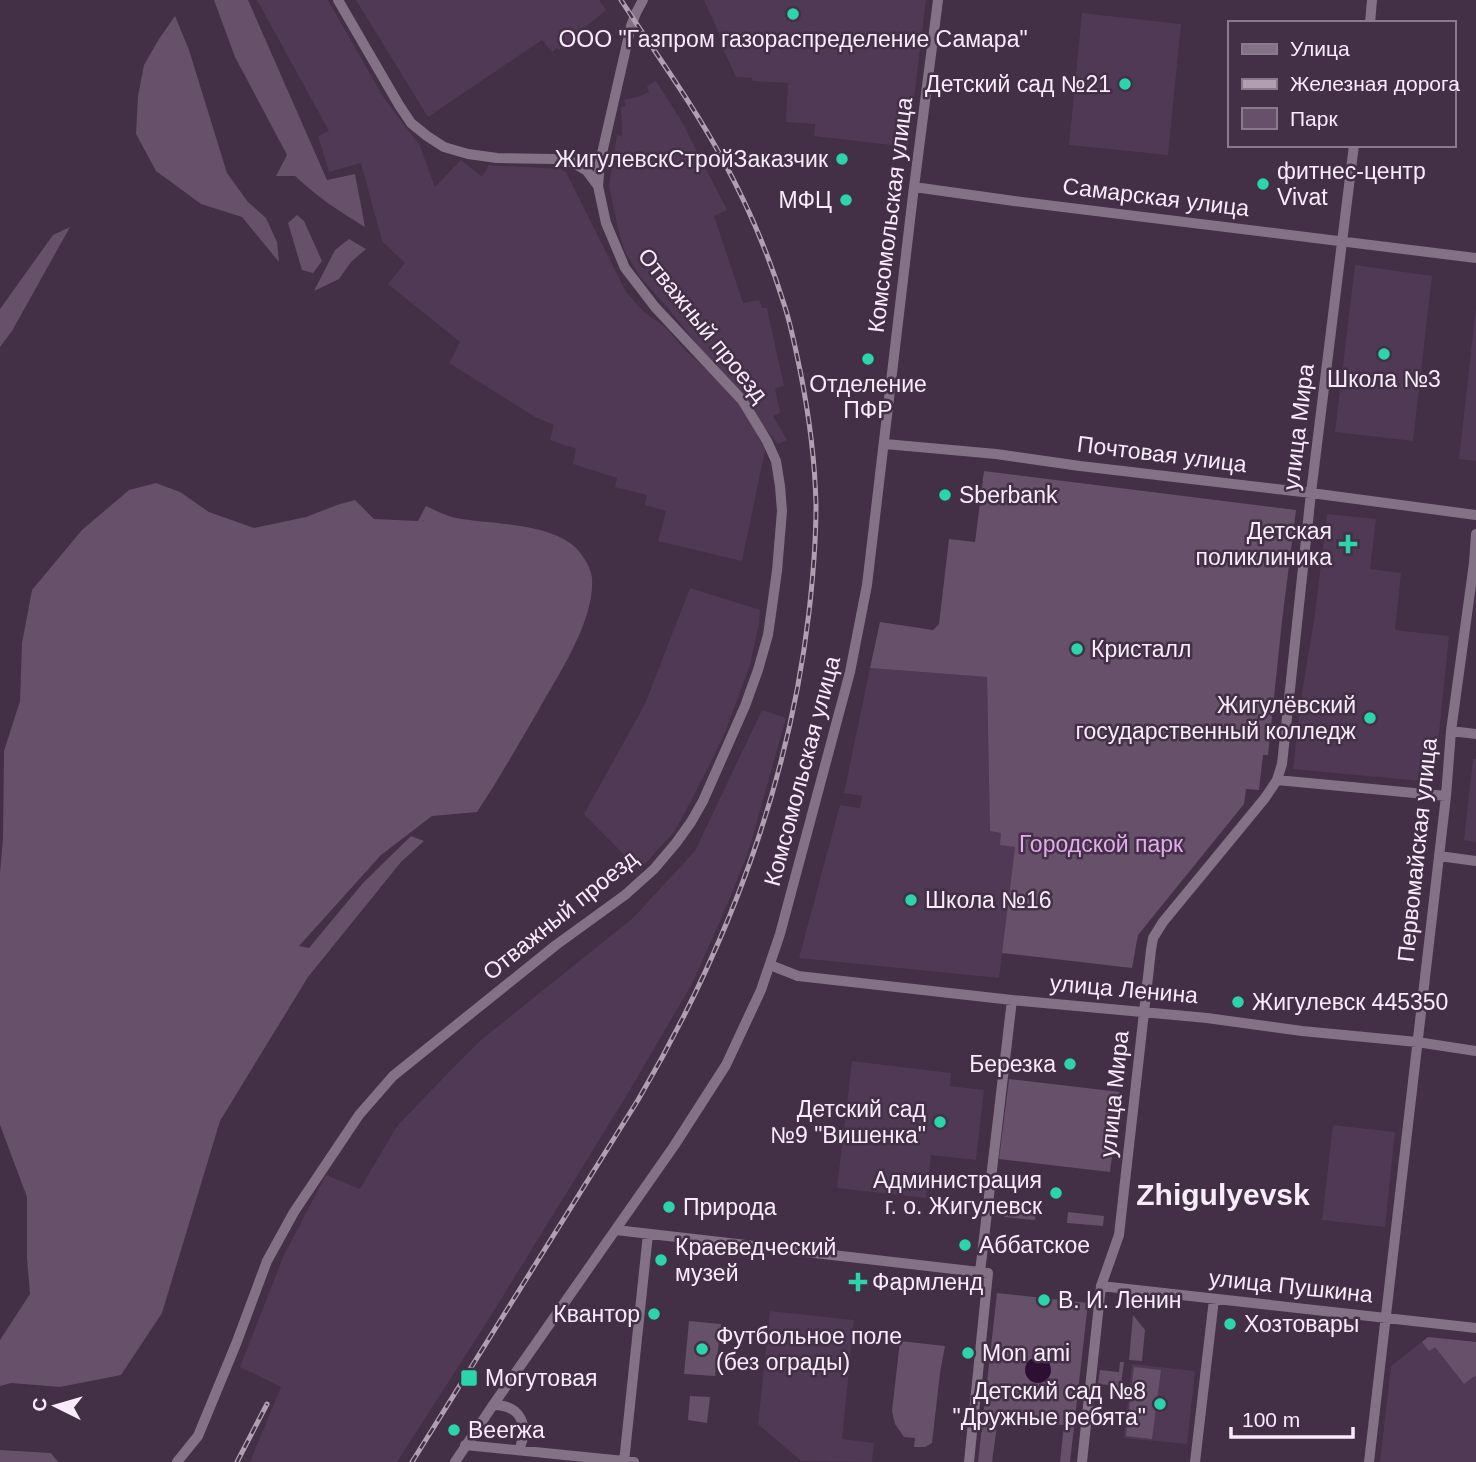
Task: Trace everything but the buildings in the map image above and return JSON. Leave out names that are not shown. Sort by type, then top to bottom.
[{"type":"street","points":[[338,0],[399,106],[411,123],[427,136],[444,147],[468,154],[572,162],[587,172],[598,186]]},
{"type":"street","name":"Отважный проезд","points":[[177,1462],[198,1436],[267,1261],[294,1212],[359,1115],[393,1076],[556,945],[625,895],[654,869],[676,844],[703,801],[758,670],[768,635],[780,538],[782,511],[775,461],[767,441],[742,400],[655,307],[625,268],[606,223],[598,186],[600,162],[631,26],[643,0]]},
{"type":"street","name":"Комсомольская улица","points":[[460,1455],[674,1146],[726,1065],[770,965],[855,648],[867,586],[938,0]]},
{"type":"street","points":[[1370,21],[1372,0]]},
{"type":"street","name":"улица Мира","points":[[1082,1462],[1101,1286],[1119,1235],[1153,938],[1163,922],[1265,798],[1277,780],[1282,764],[1311,493],[1354,147]]},
{"type":"street","name":"Самарская улица","points":[[914,187],[1476,258]]},
{"type":"street","name":"Почтовая улица","points":[[884,444],[996,454],[1476,515]]},
{"type":"street","name":"Первомайская улица","points":[[1369,1462],[1446,796],[1451,731],[1476,534]]},
{"type":"street","points":[[1451,731],[1476,734]]},
{"type":"street","points":[[1277,780],[1446,796]]},
{"type":"street","points":[[1439,856],[1476,861]]},
{"type":"street","name":"улица Ленина","points":[[770,965],[798,976],[1012,1000],[1144,1011],[1476,1051]]},
{"type":"street","points":[[969,1462],[984,1273],[1012,1000]]},
{"type":"street","points":[[616,1230],[984,1273]]},
{"type":"street","points":[[460,1455],[519,1450],[627,1462],[648,1234]]},
{"type":"street","name":"улица Пушкина","points":[[1101,1286],[1476,1328]]},
{"type":"street","points":[[1195,1462],[1214,1299]]},
{"type":"street","points":[[493,1405],[504,1405],[516,1412],[522,1423],[524,1437],[519,1450]]},
{"type":"shaded area","points":[[257,0],[328,0],[382,95],[420,146],[435,187],[461,160],[482,177],[489,165],[560,169],[566,172],[626,292],[740,401],[766,446],[742,561],[658,541],[666,511],[645,505],[647,495],[615,487],[617,478],[573,464],[576,449],[550,440],[554,425],[535,417],[449,363],[460,342],[388,284],[405,263],[382,241],[361,163],[329,172],[318,136],[329,131]]},
{"type":"shaded area","points":[[356,0],[599,0],[606,10],[583,29],[586,33],[574,42],[572,40],[552,52],[542,40],[428,117]]},
{"type":"shaded area","points":[[704,0],[926,0],[908,147],[814,136],[815,124],[786,122],[788,83],[736,77]]},
{"type":"shaded area","name":"Детский сад №21","points":[[1082,13],[1181,24],[1168,155],[1069,145]]},
{"type":"shaded area","points":[[656,81],[681,120],[727,210],[714,216],[743,303],[759,300],[762,308],[767,308],[784,386],[775,388],[780,413],[773,416],[787,440],[778,444],[640,277],[625,252],[609,185],[617,135],[622,136],[621,107],[626,106],[624,100],[649,92],[647,86]]},
{"type":"shaded area","name":"Школа №3","points":[[1355,265],[1432,276],[1413,441],[1335,432]]},
{"type":"shaded area","points":[[1476,307],[1476,461],[1459,459]]},
{"type":"shaded area","name":"Жигулёвский государственный колледж","points":[[1327,514],[1376,519],[1370,569],[1401,573],[1395,630],[1449,636],[1438,743],[1435,743],[1431,782],[1293,769]]},
{"type":"shaded area","points":[[690,588],[760,610],[759,624],[750,665],[726,730],[709,766],[675,831],[639,870],[584,814],[645,704]]},
{"type":"shaded area","name":"Школа №16","points":[[870,668],[987,677],[990,830],[1002,833],[1015,847],[999,978],[799,958],[840,805],[860,808],[862,796],[844,793]]},
{"type":"shaded area","points":[[762,710],[786,718],[748,853],[692,984],[490,1317],[397,1462],[250,1462],[281,1387],[240,1367],[283,1257],[326,1175],[360,1189],[397,1126],[481,1040],[633,918],[695,851]]},
{"type":"shaded area","points":[[1473,759],[1476,759],[1476,842],[1464,840]]},
{"type":"shaded area","points":[[852,1061],[951,1073],[950,1086],[984,1090],[976,1160],[931,1155],[926,1198],[837,1188]]},
{"type":"shaded area","points":[[1333,1125],[1395,1132],[1385,1227],[1322,1220]]},
{"type":"shaded area","points":[[770,1311],[854,1320],[842,1439],[874,1443],[872,1462],[801,1461],[758,1424]]},
{"type":"shaded area","points":[[1428,1337],[1476,1342],[1476,1462],[1380,1462],[1391,1366]]},
{"type":"shaded area","points":[[1038,1356],[1048,1360],[1052,1370],[1048,1380],[1038,1384],[1028,1380],[1024,1370],[1028,1360]]},
{"type":"shaded area","name":"Детский сад №8 \"Дружные ребята\"","points":[[1132,1364],[1195,1371],[1187,1444],[1124,1438]]},
{"type":"green space","points":[[214,0],[248,0],[327,180],[355,174],[365,227],[295,176],[276,176],[287,155],[235,57]]},
{"type":"green space","points":[[175,16],[189,50],[227,173],[248,202],[266,218],[277,242],[279,262],[242,217],[201,204],[156,171],[136,134],[138,96],[144,65]]},
{"type":"green space","points":[[297,215],[304,221],[322,261],[313,273],[302,270],[288,223]]},
{"type":"green space","points":[[70,227],[12,331],[0,347],[0,309],[53,235]]},
{"type":"green space","points":[[349,239],[366,249],[351,262],[339,279],[314,291],[335,250]]},
{"type":"green space","name":"Кристалл","points":[[984,471],[1296,510],[1268,755],[1263,755],[1259,790],[1246,789],[1244,804],[1138,935],[1132,968],[1002,953],[1015,847],[1000,845],[1001,833],[990,831],[987,677],[870,668],[880,622],[933,630],[939,624],[949,539],[975,542]]},
{"type":"green space","points":[[156,483],[180,492],[209,512],[254,528],[306,517],[355,500],[374,519],[418,521],[426,506],[456,518],[530,528],[558,536],[581,554],[591,573],[591,595],[588,612],[574,647],[477,812],[432,816],[381,855],[299,946],[309,948],[363,883],[411,836],[424,841],[401,862],[308,977],[220,1121],[162,1313],[121,1375],[60,1387],[11,1383],[0,1386],[0,1340],[30,1294],[27,1197],[0,1125],[0,873],[4,751],[20,701],[22,643],[32,590],[82,530],[129,490]]},
{"type":"green space","points":[[1009,1079],[1120,1092],[1110,1172],[999,1159]]},
{"type":"green space","points":[[1005,1206],[1036,1209],[1035,1220],[1004,1217]]},
{"type":"green space","points":[[1068,1212],[1104,1216],[1103,1226],[1067,1223]]},
{"type":"green space","points":[[997,1293],[1088,1303],[1070,1462],[1060,1462],[1064,1425],[1041,1424],[1032,1417],[1020,1421],[998,1418],[992,1462],[978,1462]]},
{"type":"green space","points":[[1133,1315],[1145,1330],[1142,1361],[1129,1360]]},
{"type":"green space","name":"Футбольное поле (без ограды)","points":[[689,1321],[721,1324],[715,1376],[684,1374]]},
{"type":"green space","points":[[1428,1337],[1476,1342],[1476,1376],[1464,1384],[1435,1347],[1429,1351],[1422,1342]]},
{"type":"green space","points":[[900,1341],[945,1346],[932,1443],[925,1447],[914,1447],[915,1438],[904,1437],[895,1424],[892,1411]]},
{"type":"green space","points":[[1120,1362],[1124,1362],[1120,1393],[1116,1392],[1116,1386],[1098,1384],[1100,1370],[1119,1372]]},
{"type":"green space","points":[[1134,1367],[1161,1370],[1152,1439],[1126,1436]]},
{"type":"green space","points":[[690,1396],[710,1397],[707,1423],[688,1420]]},
{"type":"green space","points":[[0,1450],[51,1453],[58,1462],[0,1462]]},
{"type":"railway","points":[[412,1462],[638,1100],[699,985],[749,865],[769,803],[800,676],[813,572],[816,505],[811,437],[793,336],[771,265],[723,160],[687,99],[621,0]]},
{"type":"railway","points":[[237,1462],[267,1404]]},
{"type":"place","name":"ООО \"Газпром газораспределение Самара\"","points":[[793,14]]},
{"type":"place","name":"Детский сад №21","points":[[1125,84]]},
{"type":"place","name":"ЖигулевскСтройЗаказчик","points":[[842,159]]},
{"type":"place","name":"фитнес-центр Vivat","points":[[1263,184]]},
{"type":"place","name":"МФЦ","points":[[846,200]]},
{"type":"place","name":"Школа №3","points":[[1384,354]]},
{"type":"place","name":"Отделение ПФР","points":[[868,359]]},
{"type":"place","name":"Sberbank","points":[[945,495]]},
{"type":"place","name":"Детская поликлиника","points":[[1348,544]]},
{"type":"place","name":"Кристалл","points":[[1077,649]]},
{"type":"place","name":"Жигулёвский государственный колледж","points":[[1370,718]]},
{"type":"place","name":"Школа №16","points":[[911,900]]},
{"type":"place","name":"Жигулевск 445350","points":[[1238,1002]]},
{"type":"place","name":"Березка","points":[[1070,1064]]},
{"type":"place","name":"Детский сад №9 \"Вишенка\"","points":[[940,1122]]},
{"type":"place","name":"Администрация г. о. Жигулевск","points":[[1056,1193]]},
{"type":"place","name":"Природа","points":[[669,1207]]},
{"type":"place","name":"Аббатское","points":[[965,1245]]},
{"type":"place","name":"Краеведческий музей","points":[[661,1260]]},
{"type":"place","name":"Фармленд","points":[[858,1282]]},
{"type":"place","name":"В. И. Ленин","points":[[1044,1300]]},
{"type":"place","name":"Квантор","points":[[654,1314]]},
{"type":"place","name":"Хозтовары","points":[[1230,1324]]},
{"type":"place","name":"Футбольное поле (без ограды)","points":[[702,1349]]},
{"type":"place","name":"Mon ami","points":[[968,1353]]},
{"type":"place","name":"Могутовая","points":[[469,1378]]},
{"type":"place","name":"Детский сад №8 \"Дружные ребята\"","points":[[1160,1404]]},
{"type":"place","name":"Beerжа","points":[[454,1430]]},
{"type":"district","name":"Zhigulyevsk","points":[[1223,1195]]},
{"type":"park label","name":"Городской парк","points":[[1101,844]]}]
